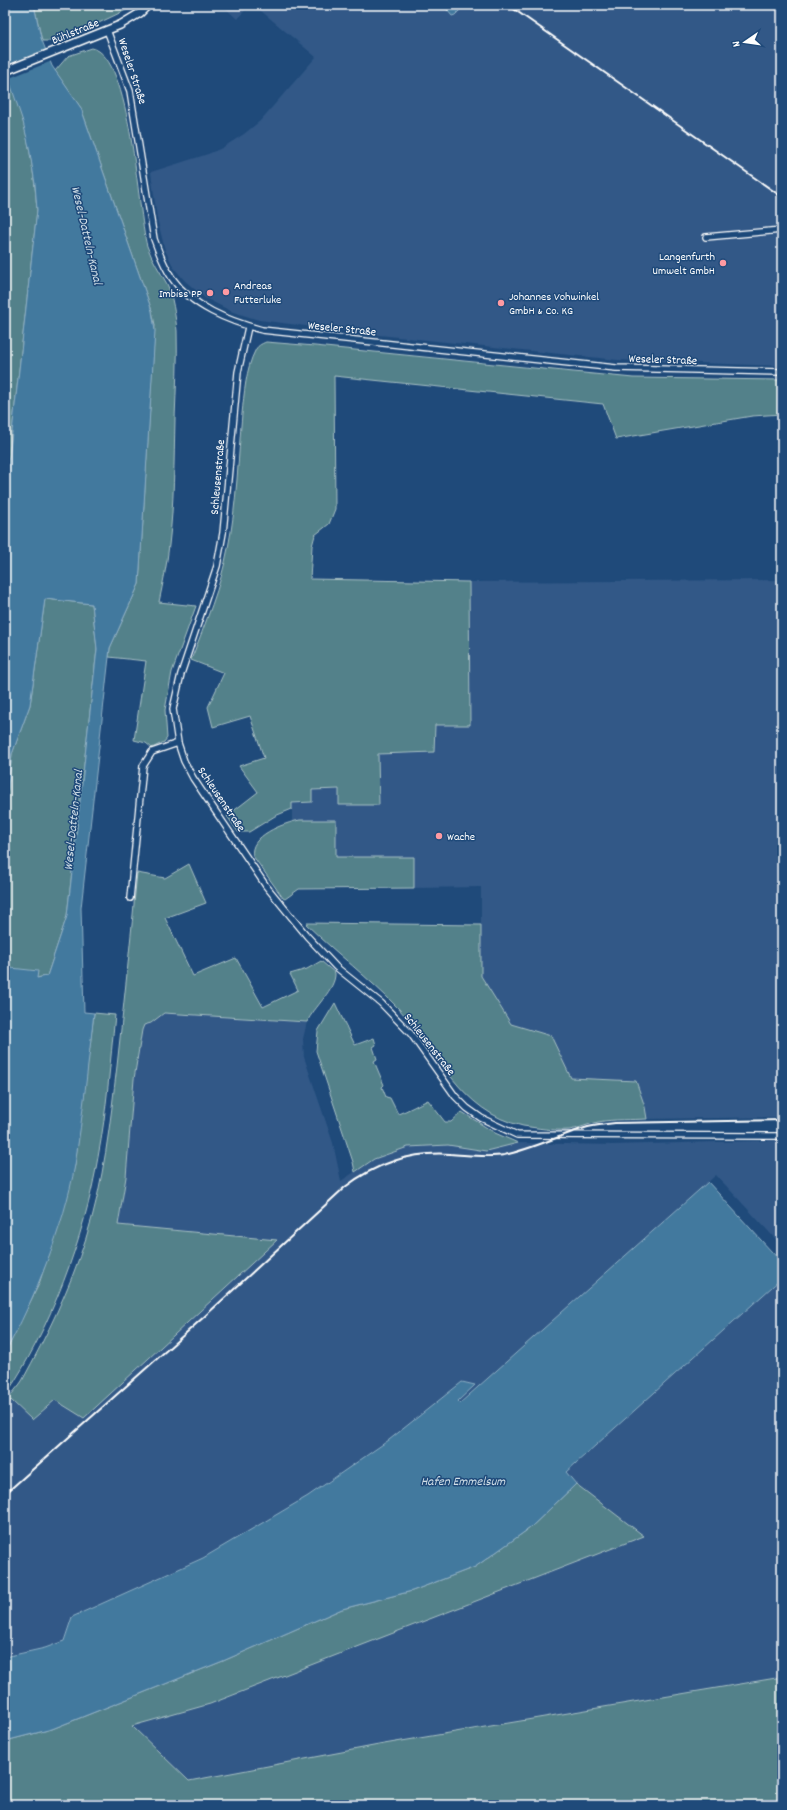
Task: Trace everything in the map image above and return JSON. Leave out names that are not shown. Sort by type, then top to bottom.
[{"type":"street","name":"Bühlstraße","points":[[5,71],[107,30],[130,19],[148,5]]},
{"type":"street","name":"Weseler Straße","points":[[107,30],[130,91],[154,239],[162,261],[172,279],[186,294],[219,314],[248,326],[270,331],[616,368],[782,372]]},
{"type":"street","points":[[706,237],[782,230]]},
{"type":"street","name":"Schleusenstraße","points":[[248,326],[238,372],[223,533],[217,566],[176,691],[173,709],[178,743],[184,761],[193,778],[282,908],[336,967],[381,1003],[411,1034],[455,1096],[467,1108],[481,1118],[517,1135],[782,1136]]},
{"type":"street","points":[[130,898],[143,766],[152,752],[178,743]]},
{"type":"shaded area","points":[[222,5],[250,5],[237,19]]},
{"type":"shaded area","points":[[254,5],[782,5],[782,366],[618,360],[360,333],[259,320],[233,312],[205,298],[185,281],[174,268],[165,250],[157,218],[151,172],[208,154],[222,148],[244,134],[260,121],[316,57]]},
{"type":"shaded area","points":[[782,580],[782,1117],[647,1119],[645,1107],[636,1081],[571,1078],[551,1037],[511,1024],[481,976],[481,887],[414,888],[414,857],[336,857],[336,820],[300,820],[292,822],[292,803],[312,802],[312,790],[339,789],[339,805],[378,754],[434,752],[435,725],[470,725],[469,582]]},
{"type":"shaded area","points":[[163,1013],[307,1022],[303,1039],[304,1057],[333,1143],[341,1181],[374,1159],[408,1147],[448,1145],[486,1151],[518,1143],[613,1145],[782,1140],[782,1246],[716,1175],[532,1340],[459,1403],[458,1401],[475,1385],[462,1382],[389,1440],[308,1496],[203,1558],[72,1617],[64,1641],[45,1648],[5,1657],[5,1409],[10,1399],[16,1403],[32,1420],[55,1400],[277,1241],[118,1225],[126,1177],[134,1079],[142,1030],[144,1025],[151,1023]]},
{"type":"shaded area","points":[[782,1278],[782,1677],[384,1744],[189,1781],[132,1726],[210,1704],[643,1536],[576,1484],[566,1472]]},
{"type":"green space","points":[[34,5],[124,5],[128,9],[61,41],[42,41]]},
{"type":"green space","points":[[92,48],[105,57],[116,77],[131,137],[143,228],[147,246],[171,293],[177,331],[174,482],[171,530],[159,602],[196,606],[172,672],[165,710],[167,738],[164,742],[152,748],[146,743],[134,740],[146,661],[109,657],[110,648],[139,584],[155,325],[152,311],[81,108],[55,71],[68,56]]},
{"type":"green space","points":[[9,79],[25,127],[34,177],[37,210],[5,494],[5,81]]},
{"type":"green space","points":[[266,342],[633,378],[782,380],[782,414],[752,416],[616,439],[603,404],[334,376],[335,509],[329,524],[315,535],[312,546],[310,579],[469,582],[470,725],[435,725],[434,752],[378,754],[379,805],[339,805],[339,789],[312,790],[312,802],[292,803],[292,809],[275,816],[249,832],[238,832],[227,816],[258,792],[239,766],[264,758],[250,716],[213,727],[208,707],[224,673],[191,660],[217,591],[228,548],[235,498],[247,373],[256,349],[259,345]]},
{"type":"green space","points":[[45,599],[92,604],[97,649],[67,916],[47,976],[36,978],[37,972],[11,969],[10,975],[5,974],[5,812],[12,754],[30,705]]},
{"type":"green space","points":[[300,820],[336,820],[336,857],[414,857],[414,888],[299,889],[285,899],[283,898],[253,856],[253,849],[256,842],[261,837],[277,827]]},
{"type":"green space","points":[[189,864],[206,903],[165,918],[193,976],[236,958],[263,1007],[298,990],[290,974],[307,969],[321,961],[335,973],[334,979],[328,992],[307,1022],[164,1013],[151,1023],[144,1025],[134,1079],[126,1177],[118,1225],[277,1240],[84,1418],[55,1400],[32,1420],[11,1400],[5,1409],[9,1398],[22,1381],[57,1311],[80,1257],[92,1217],[102,1174],[112,1109],[137,873],[165,878]]},
{"type":"green space","points":[[306,924],[481,925],[481,976],[511,1024],[551,1036],[571,1078],[636,1081],[645,1107],[647,1119],[604,1121],[563,1130],[523,1126],[501,1119],[482,1108],[466,1094],[452,1078],[413,1025],[398,1008],[376,986],[317,935]]},
{"type":"green space","points":[[335,1003],[355,1045],[374,1038],[376,1045],[373,1047],[377,1059],[374,1061],[384,1085],[382,1087],[386,1097],[390,1098],[398,1114],[428,1100],[445,1122],[451,1122],[462,1112],[495,1133],[518,1143],[486,1151],[448,1145],[408,1147],[374,1159],[355,1172],[316,1051],[318,1031]]},
{"type":"green space","points":[[94,1013],[115,1015],[104,1122],[92,1187],[75,1250],[64,1281],[37,1342],[5,1396],[5,1353],[39,1284],[75,1165]]},
{"type":"green space","points":[[576,1484],[644,1536],[210,1704],[132,1726],[189,1781],[384,1744],[782,1677],[782,1805],[5,1805],[5,1741],[52,1729],[223,1661],[342,1609],[412,1591],[475,1567],[530,1528]]},
{"type":"water","name":"Wesel-Datteln-Kanal","points":[[5,5],[34,5],[41,38],[52,66],[81,108],[152,311],[155,331],[139,584],[110,648],[81,908],[84,1012],[94,1013],[78,1146],[70,1188],[56,1237],[27,1309],[5,1353],[5,974],[10,975],[11,968],[38,971],[37,978],[47,976],[67,916],[97,649],[92,604],[45,599],[30,705],[12,754],[5,812],[5,494],[37,210],[35,184],[29,147],[23,122],[5,68]]},
{"type":"water","points":[[443,5],[463,5],[463,7],[452,16]]},
{"type":"water","name":"Hafen Emmelsum","points":[[708,1182],[782,1263],[782,1278],[566,1472],[576,1484],[530,1528],[475,1567],[412,1591],[342,1609],[223,1661],[52,1729],[5,1741],[5,1657],[45,1648],[64,1641],[72,1617],[203,1558],[308,1496],[389,1440],[462,1382],[475,1385],[458,1401],[460,1403]]},
{"type":"pier","points":[[47,49],[52,61],[7,79],[5,74],[5,65]]},
{"type":"railway","points":[[508,5],[782,197]]},
{"type":"railway","points":[[5,1494],[205,1316],[345,1187],[381,1166],[408,1157],[422,1155],[504,1155],[588,1127],[605,1124],[782,1120]]},
{"type":"place","name":"Langenfurth Umwelt GmbH","points":[[723,263]]},
{"type":"place","name":"Andreas Futterluke","points":[[226,292]]},
{"type":"place","name":"Imbiss PP","points":[[210,293]]},
{"type":"place","name":"Johannes Vohwinkel GmbH & Co. KG","points":[[501,303]]},
{"type":"place","name":"Wache","points":[[439,836]]}]
